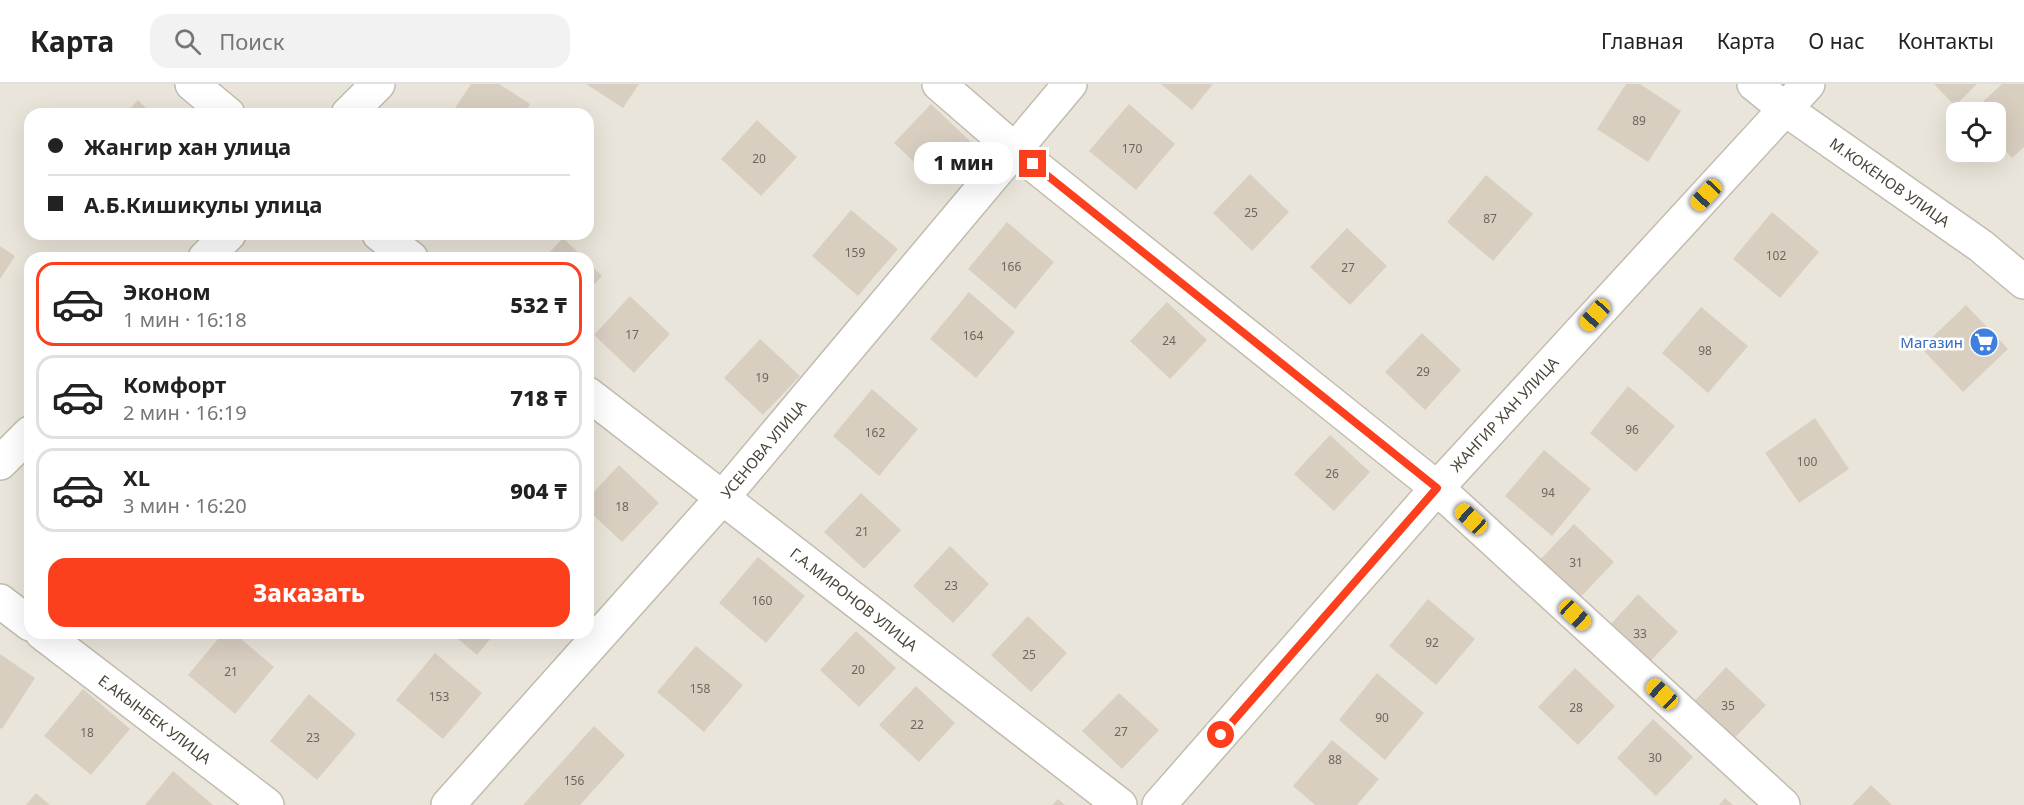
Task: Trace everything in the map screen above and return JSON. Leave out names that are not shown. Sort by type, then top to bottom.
[{"type":"street","points":[[192,84],[221,108]]},
{"type":"street","points":[[354,108],[378,84]]},
{"type":"street","points":[[939,84],[1015,150],[1437,488],[1783,805]]},
{"type":"street","name":"УСЕНОВА УЛИЦА","points":[[448,805],[723,497],[1070,84]]},
{"type":"street","name":"М.КОКЕНОВ УЛИЦА","points":[[1754,84],[1785,109],[1981,246],[2024,282]]},
{"type":"street","name":"ЖАНГИР ХАН УЛИЦА","points":[[1159,805],[1437,488],[1808,84]]},
{"type":"street","points":[[211,252],[223,240]]},
{"type":"street","points":[[387,240],[403,252]]},
{"type":"street","name":"Г.А.МИРОНОВ УЛИЦА","points":[[594,399],[1120,805]]},
{"type":"street","points":[[0,463],[24,439]]},
{"type":"street","points":[[0,601],[24,619]]},
{"type":"street","name":"Е.АКЫНБЕК УЛИЦА","points":[[50,639],[267,805]]},
{"type":"shaded area","points":[[0,84],[2024,84],[2024,805],[0,805]]},
{"type":"building","points":[[471,84],[499,84],[530,104],[528,108],[455,108]]},
{"type":"building","points":[[586,84],[639,84],[623,108]]},
{"type":"building","points":[[1161,84],[1213,84],[1192,110]]},
{"type":"building","points":[[1626,84],[1640,84],[1681,111],[1648,162],[1597,129]]},
{"type":"building","points":[[1934,84],[1977,84],[1959,102],[1951,102]]},
{"type":"building","points":[[2002,84],[2024,84],[2024,147],[2012,158],[2006,152],[2006,102],[1983,102]]},
{"type":"building","points":[[138,100],[146,108],[131,108]]},
{"type":"building","points":[[931,104],[971,142],[934,181],[894,143]]},
{"type":"building","points":[[1129,104],[1175,144],[1136,190],[1089,151]]},
{"type":"building","points":[[757,120],[797,157],[761,196],[721,159]]},
{"type":"building","points":[[1250,174],[1289,212],[1252,251],[1213,213]]},
{"type":"building","points":[[1486,175],[1533,214],[1493,261],[1447,222]]},
{"type":"building","points":[[851,210],[898,249],[858,296],[812,256]]},
{"type":"building","points":[[1772,212],[1819,252],[1780,298],[1733,259]]},
{"type":"building","points":[[1007,222],[1054,262],[1015,309],[968,269]]},
{"type":"building","points":[[1347,228],[1387,266],[1350,305],[1310,267]]},
{"type":"building","points":[[561,240],[565,240],[578,252],[550,252]]},
{"type":"building","points":[[0,246],[15,256],[0,279]]},
{"type":"building","points":[[594,268],[602,276],[594,285]]},
{"type":"building","points":[[969,292],[1015,332],[976,378],[930,339]]},
{"type":"building","points":[[630,296],[670,334],[634,373],[594,335]]},
{"type":"building","points":[[1167,302],[1207,340],[1170,379],[1130,341]]},
{"type":"building","points":[[1966,305],[2008,349],[1963,392],[1921,348]]},
{"type":"building","points":[[1701,307],[1748,346],[1708,393],[1662,353]]},
{"type":"building","points":[[1422,333],[1461,370],[1425,410],[1385,372]]},
{"type":"building","points":[[760,339],[800,376],[763,415],[724,378]]},
{"type":"building","points":[[1628,386],[1675,426],[1636,472],[1590,433]]},
{"type":"building","points":[[872,389],[918,429],[879,476],[833,436]]},
{"type":"building","points":[[1815,418],[1849,469],[1799,503],[1765,453]]},
{"type":"building","points":[[1330,435],[1370,472],[1334,511],[1294,474]]},
{"type":"building","points":[[1544,450],[1591,489],[1552,536],[1505,496]]},
{"type":"building","points":[[619,465],[659,503],[622,542],[594,516],[594,492]]},
{"type":"building","points":[[861,493],[901,530],[864,569],[824,532]]},
{"type":"building","points":[[1574,524],[1614,562],[1577,601],[1537,563]]},
{"type":"building","points":[[950,546],[989,584],[953,623],[913,586]]},
{"type":"building","points":[[758,557],[805,596],[766,643],[719,603]]},
{"type":"building","points":[[1638,594],[1678,632],[1641,671],[1602,634]]},
{"type":"building","points":[[1428,599],[1475,639],[1436,685],[1389,646]]},
{"type":"building","points":[[1028,616],[1067,653],[1031,692],[991,655]]},
{"type":"building","points":[[856,631],[896,668],[859,707],[820,670]]},
{"type":"building","points":[[218,639],[241,639],[274,667],[235,714],[188,675]]},
{"type":"building","points":[[458,639],[490,639],[477,655]]},
{"type":"building","points":[[696,646],[743,685],[704,732],[657,692]]},
{"type":"building","points":[[435,653],[482,693],[443,739],[396,700]]},
{"type":"building","points":[[0,654],[35,678],[2,729],[0,728]]},
{"type":"building","points":[[1726,667],[1766,705],[1729,744],[1690,706]]},
{"type":"building","points":[[1575,668],[1615,706],[1578,745],[1538,707]]},
{"type":"building","points":[[1377,673],[1424,713],[1385,760],[1339,720]]},
{"type":"building","points":[[916,686],[955,723],[919,762],[879,725]]},
{"type":"building","points":[[83,689],[130,729],[91,775],[44,736]]},
{"type":"building","points":[[1119,693],[1159,730],[1122,769],[1082,731]]},
{"type":"building","points":[[309,694],[356,734],[317,780],[270,741]]},
{"type":"building","points":[[1653,719],[1693,757],[1656,796],[1617,758]]},
{"type":"building","points":[[594,726],[625,755],[580,805],[523,805]]},
{"type":"building","points":[[1332,740],[1379,779],[1357,805],[1315,805],[1293,786]]},
{"type":"building","points":[[173,771],[213,805],[145,805]]},
{"type":"building","points":[[1871,785],[1892,805],[1852,805]]},
{"type":"building","points":[[36,793],[50,805],[26,805]]},
{"type":"building","points":[[1725,798],[1733,805],[1719,805]]},
{"type":"building","points":[[1058,799],[1065,805],[1052,805]]},
{"type":"place","name":"Магазин","points":[[1984,342]]},
{"type":"route","points":[[1033,164],[1437,488],[1221,735]]}]
